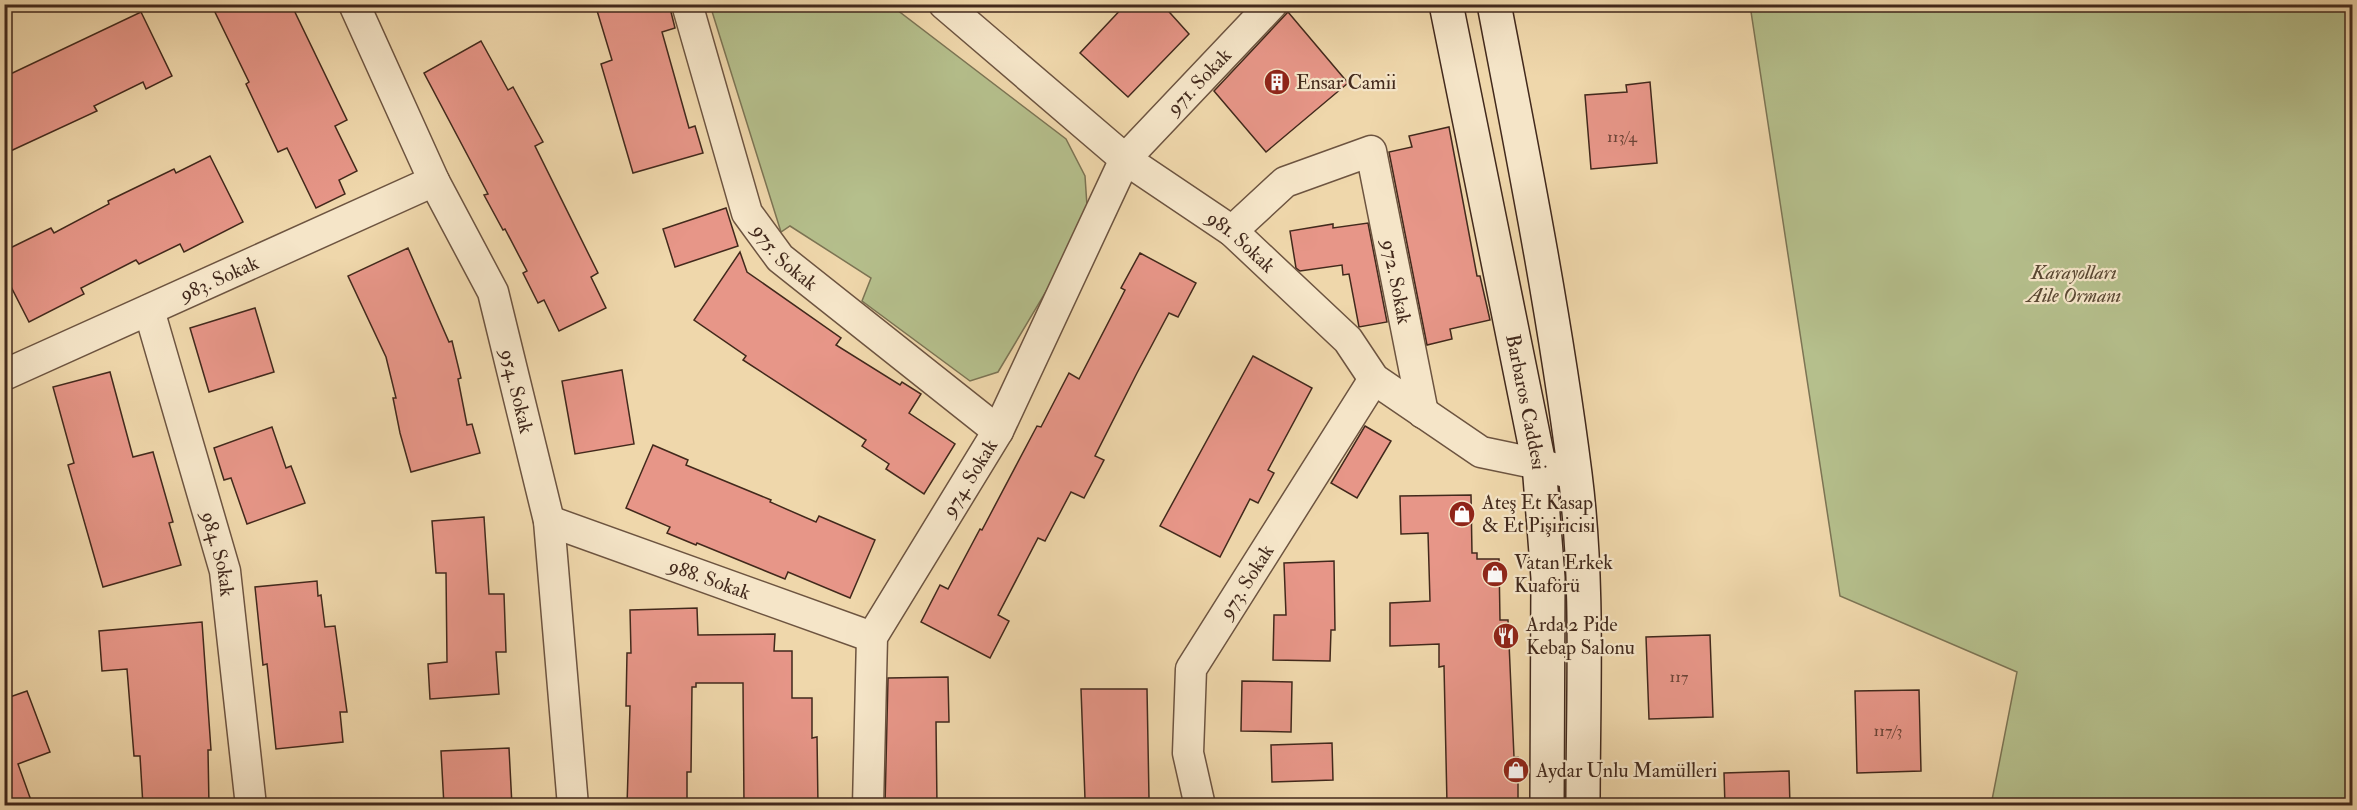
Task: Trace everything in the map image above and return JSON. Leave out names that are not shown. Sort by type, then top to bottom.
[{"type":"main road","name":"Barbaros Caddesi","points":[[1446,4],[1539,464],[1548,578],[1547,806]]},
{"type":"main road","name":"Barbaros Caddesi","points":[[1494,4],[1529,188],[1576,475],[1584,582],[1583,806]]},
{"type":"street","name":"954. Sokak","points":[[354,4],[434,181],[493,291],[549,521],[573,806]]},
{"type":"street","name":"975. Sokak","points":[[687,4],[747,213],[780,258],[998,430]]},
{"type":"street","name":"981. Sokak","points":[[944,4],[1125,159],[1232,231],[1348,340],[1374,379],[1481,452],[1539,464],[1576,475]]},
{"type":"street","name":"971. Sokak","points":[[1125,159],[1272,4]]},
{"type":"street","name":"972. Sokak","points":[[1232,231],[1285,182],[1371,151],[1423,413]]},
{"type":"street","name":"974. Sokak","points":[[868,806],[872,637],[998,430],[1125,159]]},
{"type":"street","name":"983. Sokak","points":[[4,375],[434,181]]},
{"type":"street","name":"984. Sokak","points":[[149,310],[225,571],[251,806]]},
{"type":"street","name":"973. Sokak","points":[[1200,806],[1188,753],[1191,669],[1374,379]]},
{"type":"street","name":"988. Sokak","points":[[549,521],[872,637]]},
{"type":"green space","points":[[849,4],[897,10],[1066,139],[1085,176],[1088,221],[998,372],[970,381],[862,301],[871,278],[790,226],[781,232],[710,5]]},
{"type":"green space","name":"Karayolları Aile Ormanı","points":[[1750,5],[2352,5],[2352,805],[1991,805],[2017,672],[1840,596]]},
{"type":"building","points":[[211,4],[291,4],[347,120],[335,126],[357,171],[339,180],[345,194],[316,208],[287,148],[278,152],[246,84],[249,82]]},
{"type":"building","points":[[595,4],[669,4],[675,28],[662,32],[689,128],[695,126],[703,153],[633,173],[601,64],[612,60]]},
{"type":"building","points":[[1126,4],[1162,4],[1189,34],[1128,97],[1080,53]]},
{"type":"building","points":[[141,12],[172,76],[146,89],[143,82],[94,106],[97,111],[4,154],[4,77]]},
{"type":"building","name":"Ensar Camii","points":[[1288,12],[1348,83],[1266,152],[1214,91]]},
{"type":"building","points":[[481,41],[508,90],[513,87],[543,142],[535,146],[598,273],[591,277],[606,308],[559,331],[544,300],[538,303],[523,273],[527,271],[484,195],[488,194],[424,73]]},
{"type":"building","points":[[1650,82],[1657,163],[1591,169],[1585,95],[1627,92],[1626,85]]},
{"type":"building","points":[[1449,127],[1477,276],[1480,276],[1490,320],[1450,329],[1452,339],[1427,345],[1389,152],[1412,147],[1409,136]]},
{"type":"building","points":[[210,156],[243,222],[184,252],[180,244],[139,264],[136,260],[81,288],[84,294],[29,322],[4,273],[4,251],[51,228],[54,233],[109,204],[108,201],[174,169],[176,173]]},
{"type":"building","points":[[726,208],[738,246],[675,267],[663,229]]},
{"type":"building","points":[[1368,223],[1387,322],[1359,327],[1349,274],[1343,275],[1342,265],[1300,271],[1296,268],[1290,231],[1333,224],[1333,228]]},
{"type":"building","points":[[408,248],[449,342],[452,341],[461,378],[458,379],[467,425],[472,424],[480,453],[411,472],[400,433],[393,398],[396,398],[386,357],[348,276]]},
{"type":"building","points":[[740,252],[747,272],[841,338],[836,345],[900,385],[902,382],[921,394],[909,413],[955,444],[924,494],[886,469],[889,464],[862,446],[866,440],[743,360],[746,356],[694,320]]},
{"type":"building","points":[[1140,253],[1196,283],[1178,317],[1169,313],[1137,373],[1095,456],[1104,460],[1084,498],[1071,492],[1045,541],[1038,538],[998,615],[1009,621],[990,658],[921,622],[940,585],[948,589],[1037,426],[1041,427],[1069,373],[1079,379],[1125,290],[1121,288]]},
{"type":"building","points":[[255,308],[274,372],[209,392],[190,328]]},
{"type":"building","points":[[1253,356],[1312,388],[1268,470],[1274,473],[1258,503],[1250,499],[1220,557],[1160,526]]},
{"type":"building","points":[[622,370],[634,444],[575,454],[562,381]]},
{"type":"building","points":[[110,372],[133,457],[153,452],[173,522],[169,523],[181,565],[103,587],[68,465],[74,463],[53,387]]},
{"type":"building","points":[[1365,426],[1391,441],[1357,498],[1331,483]]},
{"type":"building","points":[[272,427],[286,468],[291,466],[305,503],[247,524],[231,478],[224,480],[214,448]]},
{"type":"building","points":[[653,445],[688,460],[686,465],[771,500],[770,502],[816,522],[819,516],[875,540],[850,598],[788,572],[785,579],[697,543],[696,545],[667,533],[670,527],[626,508]]},
{"type":"building","points":[[1471,495],[1472,553],[1477,553],[1477,559],[1499,559],[1500,620],[1508,620],[1514,757],[1518,757],[1518,803],[1447,804],[1444,666],[1439,667],[1439,644],[1390,646],[1390,603],[1430,601],[1428,533],[1401,534],[1400,496]]},
{"type":"building","points":[[484,517],[489,594],[504,594],[506,652],[496,652],[499,694],[430,699],[428,664],[447,662],[446,573],[436,573],[432,521]]},
{"type":"building","points":[[1334,561],[1335,630],[1331,630],[1330,661],[1273,660],[1274,615],[1286,615],[1284,563]]},
{"type":"building","points":[[317,581],[325,627],[335,626],[347,712],[340,712],[343,742],[276,749],[267,664],[263,665],[255,587]]},
{"type":"building","points":[[697,608],[698,635],[775,634],[774,651],[792,651],[792,698],[812,698],[812,738],[817,737],[818,806],[744,806],[743,683],[696,683],[696,687],[692,687],[691,772],[687,772],[687,806],[627,806],[630,706],[626,706],[627,653],[631,653],[630,610]]},
{"type":"building","points":[[202,622],[211,750],[208,750],[209,806],[143,806],[140,756],[134,756],[127,669],[102,671],[99,631]]},
{"type":"building","points":[[1710,635],[1713,717],[1649,719],[1646,637]]},
{"type":"building","points":[[948,677],[949,722],[936,722],[937,806],[885,806],[888,678]]},
{"type":"building","points":[[1242,681],[1292,682],[1291,732],[1241,731]]},
{"type":"building","points":[[1081,689],[1147,689],[1149,798],[1085,799]]},
{"type":"building","points":[[1919,690],[1921,771],[1857,773],[1855,691]]},
{"type":"building","points":[[27,691],[50,752],[18,764],[33,806],[4,806],[4,699]]},
{"type":"building","points":[[1332,743],[1333,780],[1272,782],[1271,745]]},
{"type":"building","points":[[509,748],[512,806],[444,806],[441,751]]},
{"type":"building","points":[[1789,771],[1790,806],[1725,806],[1724,773]]},
{"type":"place","name":"Ensar Camii","points":[[1277,82]]},
{"type":"place","name":"Ateş Et Kasap & Et Pişiricisi","points":[[1462,514]]},
{"type":"place","name":"Vatan Erkek Kuaförü","points":[[1495,574]]},
{"type":"place","name":"Arda 2 Pide Kebap Salonu","points":[[1506,636]]},
{"type":"place","name":"Aydar Unlu Mamülleri","points":[[1516,770]]}]
